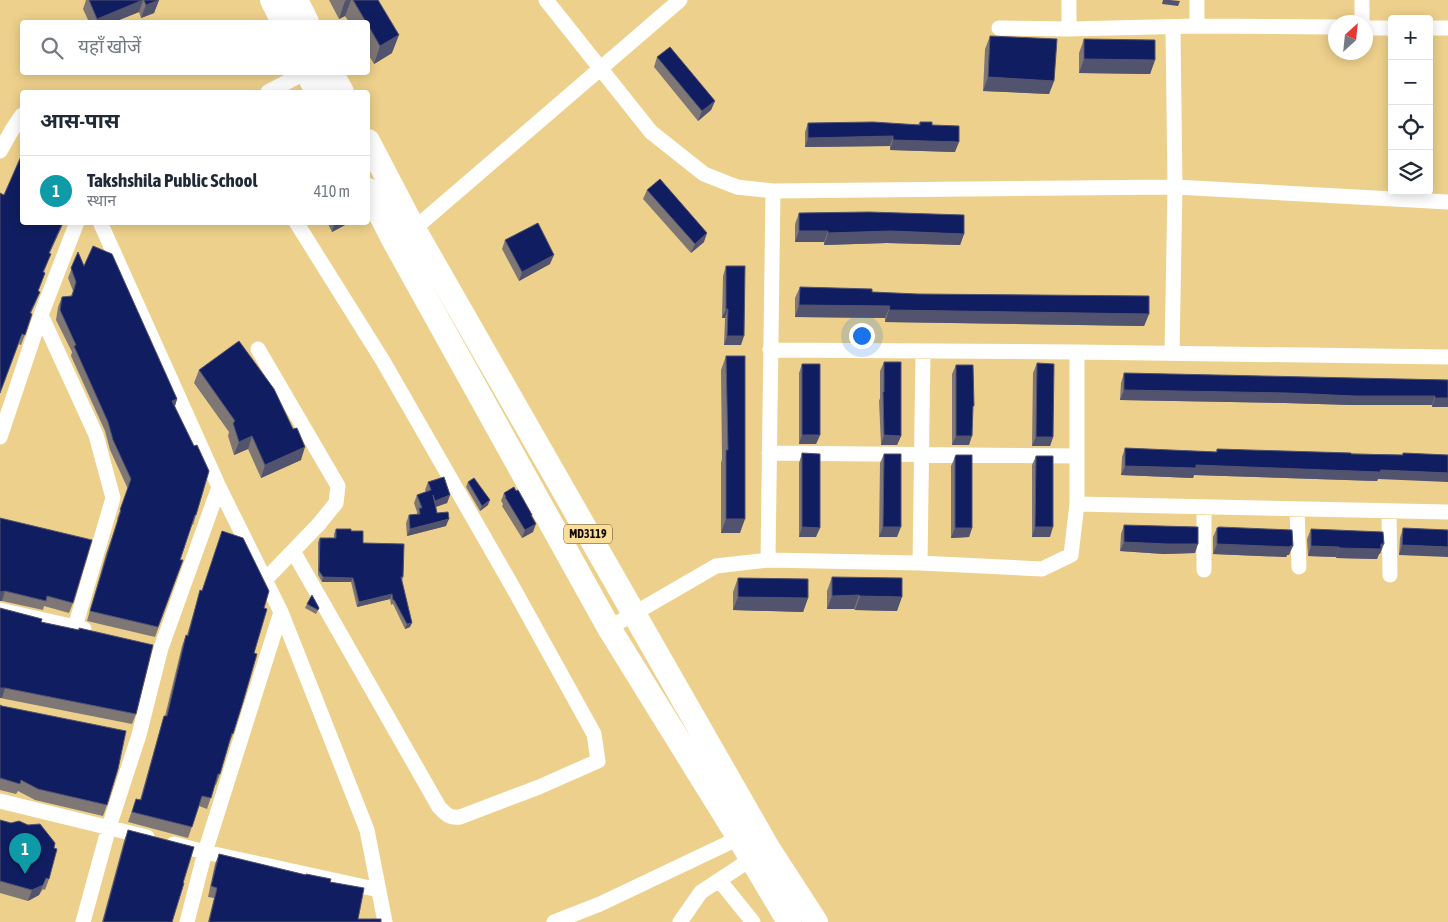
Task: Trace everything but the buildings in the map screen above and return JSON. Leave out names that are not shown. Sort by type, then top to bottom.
[{"type":"main road","points":[[272,0],[282,20]]},
{"type":"main road","points":[[296,0],[306,20]]},
{"type":"main road","points":[[308,75],[316,90]]},
{"type":"main road","points":[[333,75],[341,90]]},
{"type":"main road","name":"MD3119","points":[[370,145],[414,229],[634,613],[760,853],[789,922]]},
{"type":"main road","name":"MD3119","points":[[370,194],[394,241],[609,628],[739,838],[760,853],[816,922]]},
{"type":"street","points":[[546,0],[651,132],[704,174],[737,187],[772,191],[1175,187],[1448,202]]},
{"type":"street","points":[[394,241],[414,229],[680,0]]},
{"type":"street","points":[[1069,0],[1069,30]]},
{"type":"street","points":[[1196,26],[1197,0]]},
{"type":"street","points":[[1362,0],[1362,15]]},
{"type":"street","points":[[999,28],[1069,30],[1196,26],[1328,27]]},
{"type":"street","points":[[1172,353],[1175,187],[1173,28]]},
{"type":"street","points":[[1373,28],[1388,28]]},
{"type":"street","points":[[1433,28],[1448,28]]},
{"type":"street","points":[[272,90],[301,75]]},
{"type":"street","points":[[0,151],[20,118]]},
{"type":"street","points":[[768,560],[772,191]]},
{"type":"street","points":[[0,437],[41,315],[76,225]]},
{"type":"street","points":[[101,225],[219,487],[281,612],[367,830],[385,922]]},
{"type":"street","points":[[293,551],[439,807],[446,814],[452,818],[460,817],[539,787],[598,761],[594,734],[384,361],[298,225]]},
{"type":"street","points":[[41,315],[96,434],[114,498],[75,627]]},
{"type":"street","points":[[258,349],[338,486],[336,503],[319,524],[265,580]]},
{"type":"street","points":[[770,350],[1448,357]]},
{"type":"street","points":[[920,563],[923,351]]},
{"type":"street","points":[[609,628],[716,566],[768,560],[920,563],[1042,569],[1071,556],[1077,504],[1077,352]]},
{"type":"street","points":[[769,453],[1077,456]]},
{"type":"street","points":[[83,922],[139,735],[156,647],[219,487]]},
{"type":"street","points":[[1077,504],[1448,512]]},
{"type":"street","points":[[1204,507],[1204,570]]},
{"type":"street","points":[[1297,509],[1299,567]]},
{"type":"street","points":[[1389,511],[1390,575]]},
{"type":"street","points":[[82,539],[100,543]]},
{"type":"street","points":[[0,610],[94,632]]},
{"type":"street","points":[[187,922],[205,852],[281,612]]},
{"type":"street","points":[[120,732],[139,735]]},
{"type":"street","points":[[0,801],[205,852],[378,890]]},
{"type":"street","points":[[554,922],[600,904],[739,838]]},
{"type":"street","points":[[680,922],[702,892],[760,853]]},
{"type":"street","points":[[719,880],[753,922]]},
{"type":"street","points":[[591,922],[600,904]]},
{"type":"place","name":"Takshshila Public School","points":[[25,874]]}]
